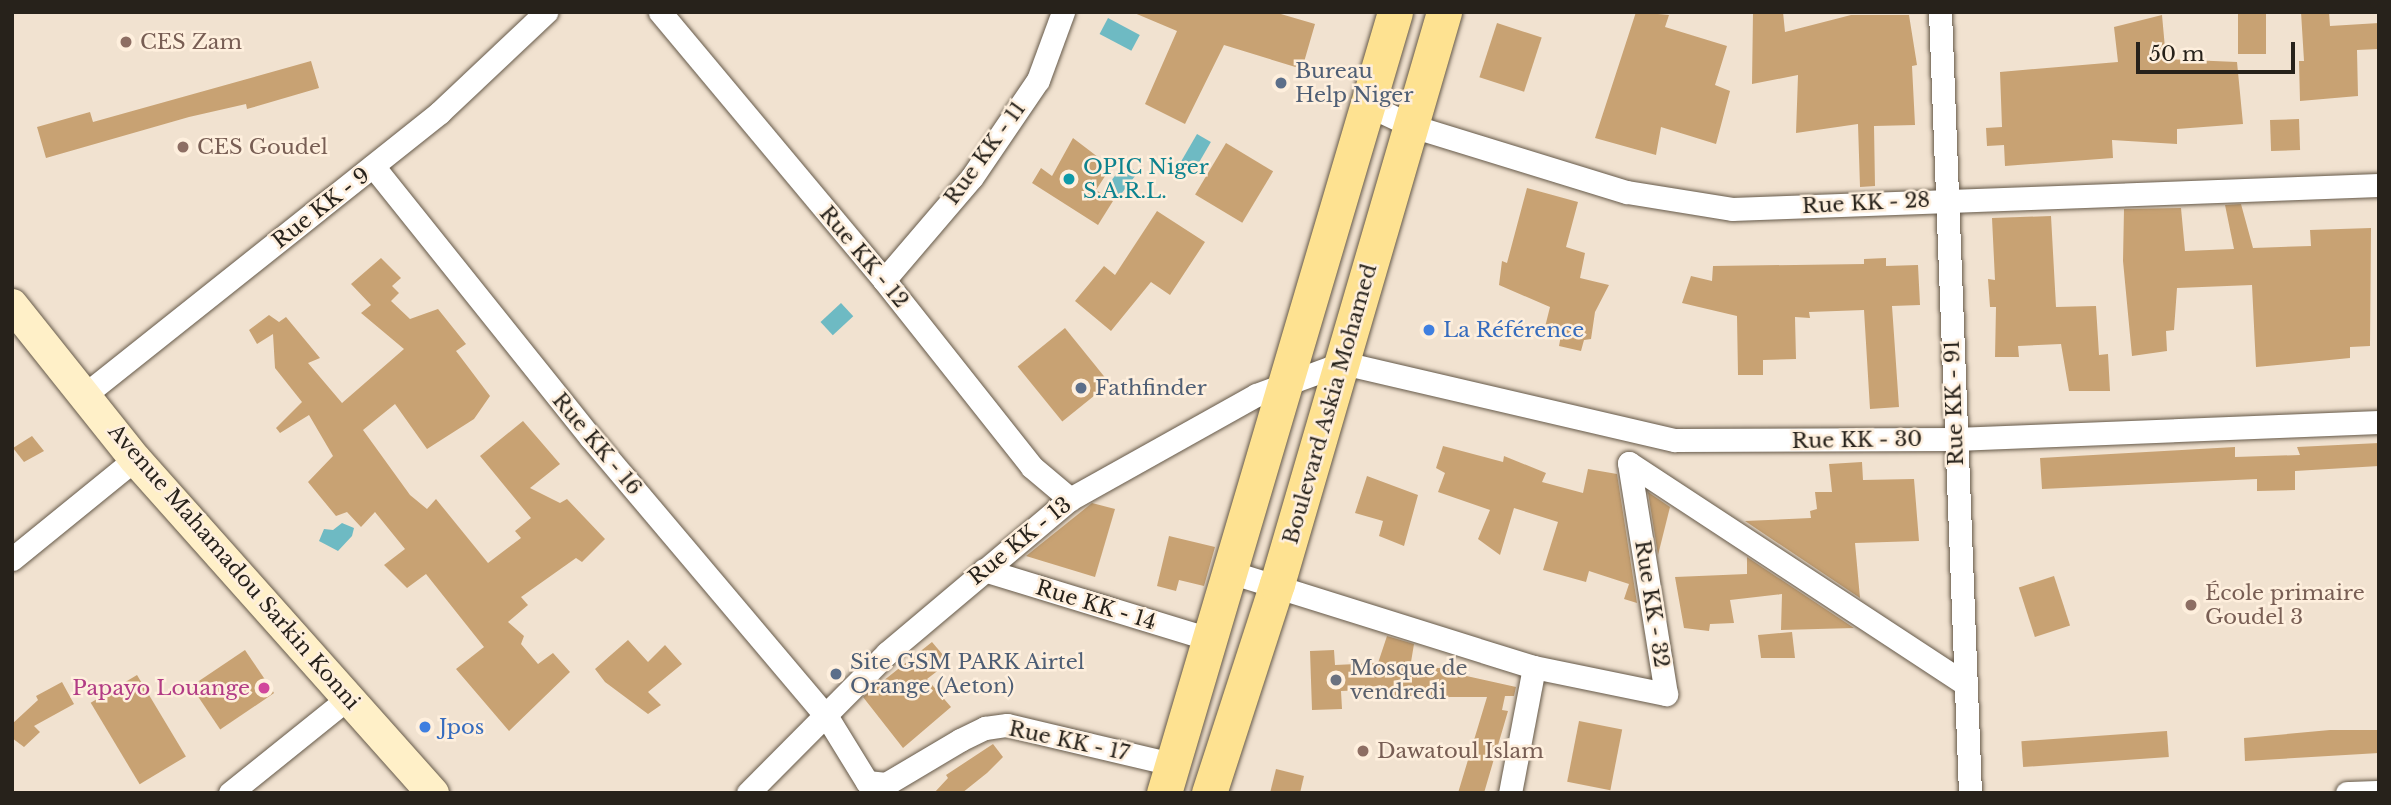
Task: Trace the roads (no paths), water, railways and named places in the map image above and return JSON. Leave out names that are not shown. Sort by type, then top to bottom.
[{"type":"main road","points":[[1168,778],[1370,106],[1395,12]]},
{"type":"main road","name":"Boulevard Askia Mohamed","points":[[1209,793],[1277,584],[1444,12]]},
{"type":"street","name":"Rue KK - 9","points":[[87,393],[440,112],[546,12]]},
{"type":"street","name":"Rue KK - 12","points":[[660,12],[884,280],[1032,467],[1070,499]]},
{"type":"street","name":"Rue KK - 11","points":[[884,280],[972,177],[1038,80],[1063,12]]},
{"type":"street","name":"Rue KK - 91","points":[[1940,12],[1970,793]]},
{"type":"street","name":"Rue KK - 28","points":[[1370,106],[1412,126],[1627,192],[1693,206],[1732,209],[2379,185]]},
{"type":"street","name":"Rue KK - 16","points":[[373,166],[591,438],[827,717],[859,773]]},
{"type":"street","name":"Avenue Mahamadou Sarkin Konni","points":[[12,305],[87,393],[135,459],[433,793]]},
{"type":"street","name":"Rue KK - 13","points":[[748,793],[827,717],[887,653],[1070,499],[1288,382],[1343,363]]},
{"type":"street","name":"Rue KK - 30","points":[[1343,363],[1675,440],[1955,439],[2379,422]]},
{"type":"street","points":[[12,559],[135,459]]},
{"type":"street","name":"Rue KK - 32","points":[[1230,572],[1277,584],[1534,667],[1667,695],[1629,463],[1965,684]]},
{"type":"street","name":"Rue KK - 14","points":[[984,570],[1209,639]]},
{"type":"street","points":[[1510,793],[1534,667]]},
{"type":"street","points":[[230,793],[348,698]]},
{"type":"street","name":"Rue KK - 17","points":[[859,773],[874,785],[886,785],[960,740],[985,728],[1007,725],[1168,778]]},
{"type":"street","points":[[2347,793],[2379,792]]},
{"type":"water","points":[[1108,18],[1140,35],[1131,51],[1100,34]]},
{"type":"water","points":[[1197,134],[1211,142],[1194,171],[1180,163]]},
{"type":"water","points":[[1125,163],[1138,173],[1118,198],[1105,188]]},
{"type":"water","points":[[841,303],[853,316],[833,335],[821,322]]},
{"type":"water","points":[[342,523],[354,528],[352,536],[338,551],[319,541],[324,529],[333,530]]},
{"type":"place","name":"CES Zam","points":[[126,42]]},
{"type":"place","name":"Bureau Help Niger","points":[[1281,83]]},
{"type":"place","name":"CES Goudel","points":[[183,147]]},
{"type":"place","name":"OPIC Niger S.A.R.L.","points":[[1069,179]]},
{"type":"place","name":"La Référence","points":[[1429,330]]},
{"type":"place","name":"Fathfinder","points":[[1081,388]]},
{"type":"place","name":"École primaire Goudel 3","points":[[2191,605]]},
{"type":"place","name":"Site GSM PARK Airtel Orange (Aeton)","points":[[836,674]]},
{"type":"place","name":"Mosque de vendredi","points":[[1336,680]]},
{"type":"place","name":"Papayo Louange","points":[[264,688]]},
{"type":"place","name":"Jpos","points":[[425,727]]},
{"type":"place","name":"Dawatoul Islam","points":[[1363,751]]}]
